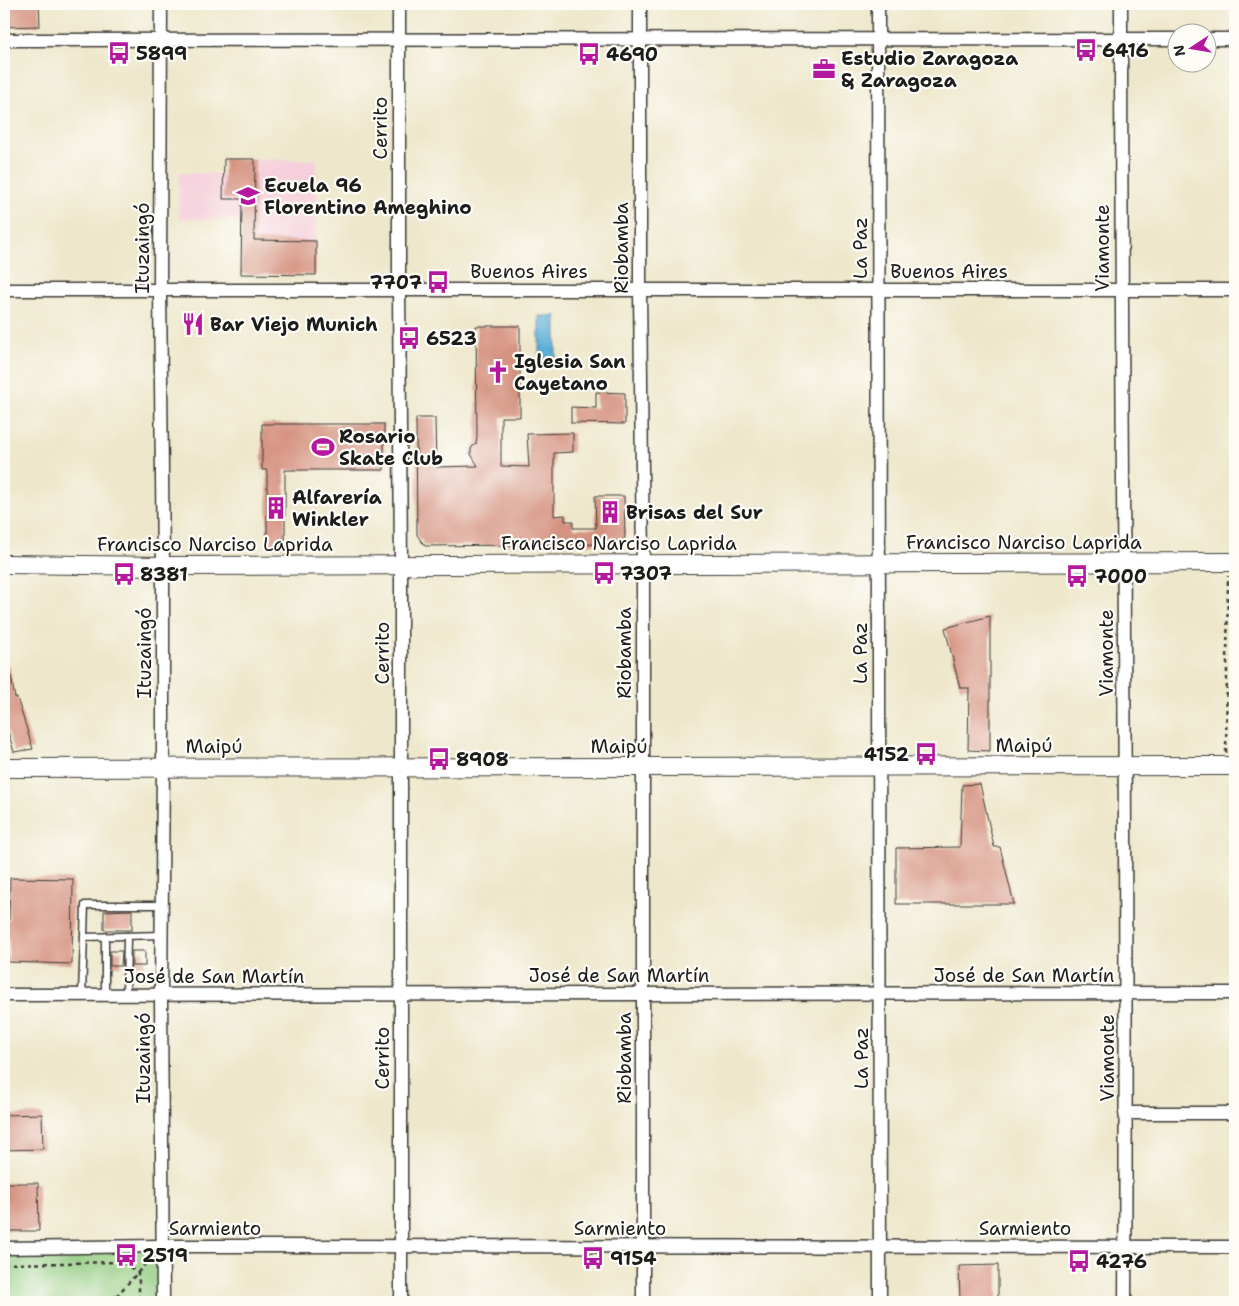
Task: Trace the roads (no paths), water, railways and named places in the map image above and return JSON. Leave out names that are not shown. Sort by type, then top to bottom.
[{"type":"main road","name":"Francisco Narciso Laprida","points":[[4,564],[163,566],[1232,562]]},
{"type":"main road","name":"Maipú","points":[[4,768],[1230,766]]},
{"type":"street","name":"Ituzaingó","points":[[161,4],[160,290],[164,768],[161,994],[163,1302]]},
{"type":"street","name":"Cerrito","points":[[399,4],[401,1302]]},
{"type":"street","name":"Riobamba","points":[[640,4],[640,290],[643,564],[643,1302]]},
{"type":"street","name":"La Paz","points":[[878,4],[880,1302]]},
{"type":"street","name":"Viamonte","points":[[1121,4],[1121,290],[1125,766],[1125,1302]]},
{"type":"street","points":[[4,40],[1166,40]]},
{"type":"street","points":[[1216,40],[1235,40]]},
{"type":"street","name":"Buenos Aires","points":[[4,290],[1235,290]]},
{"type":"street","name":"José de San Martín","points":[[4,995],[1235,993]]},
{"type":"street","points":[[1126,1112],[1235,1113]]},
{"type":"street","name":"Sarmiento","points":[[4,1248],[162,1246],[1235,1247]]},
{"type":"lane","points":[[82,994],[85,905],[162,906]]},
{"type":"lane","points":[[126,994],[127,936]]},
{"type":"lane","points":[[84,937],[162,936]]},
{"type":"lane","points":[[105,994],[106,937]]},
{"type":"water","points":[[539,316],[556,316],[556,360],[539,360]]},
{"type":"place","name":"6416","points":[[1086,50]]},
{"type":"place","name":"5899","points":[[119,53]]},
{"type":"place","name":"4690","points":[[589,54]]},
{"type":"place","name":"Estudio Zaragoza & Zaragoza","points":[[824,69]]},
{"type":"place","name":"Ecuela 96 Florentino Ameghino","points":[[248,196]]},
{"type":"place","name":"7707","points":[[438,282]]},
{"type":"place","name":"Bar Viejo Munich","points":[[193,324]]},
{"type":"place","name":"6523","points":[[409,338]]},
{"type":"place","name":"Iglesia San Cayetano","points":[[498,372]]},
{"type":"place","name":"Rosario Skate Club","points":[[323,447]]},
{"type":"place","name":"Alfarería Winkler","points":[[276,508]]},
{"type":"place","name":"Brisas del Sur","points":[[610,512]]},
{"type":"place","name":"7307","points":[[604,573]]},
{"type":"place","name":"8381","points":[[124,574]]},
{"type":"place","name":"7000","points":[[1077,576]]},
{"type":"place","name":"4152","points":[[926,754]]},
{"type":"place","name":"8908","points":[[439,759]]},
{"type":"place","name":"2519","points":[[126,1255]]},
{"type":"place","name":"9154","points":[[593,1258]]},
{"type":"place","name":"4276","points":[[1079,1261]]}]
